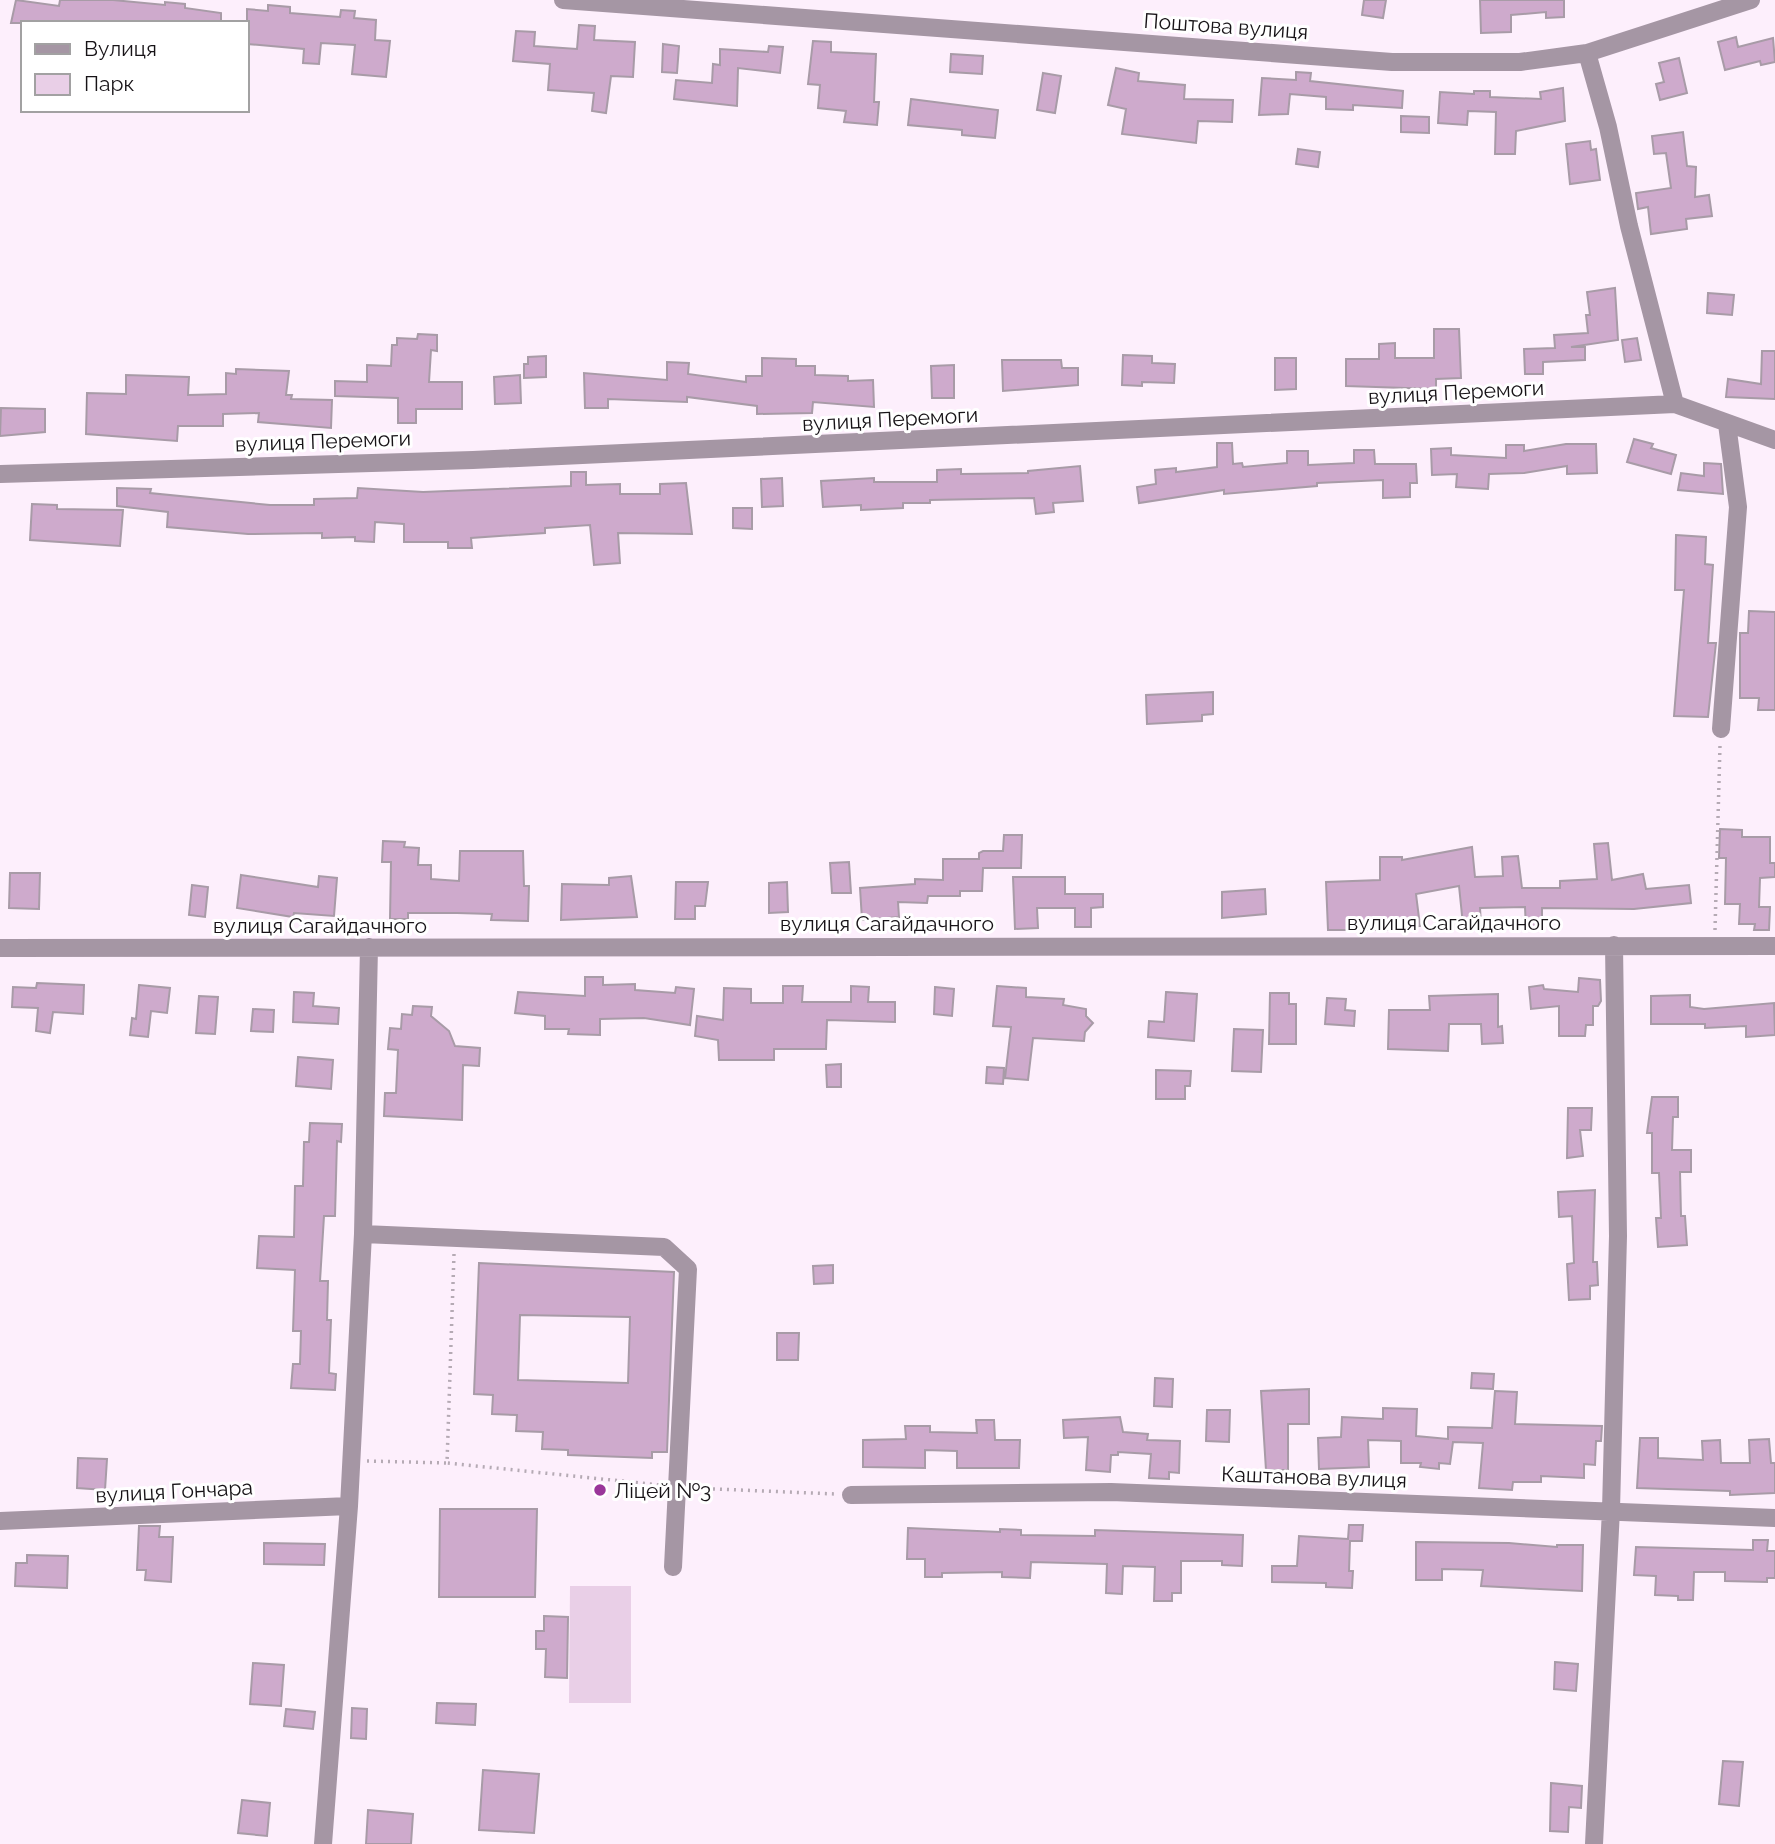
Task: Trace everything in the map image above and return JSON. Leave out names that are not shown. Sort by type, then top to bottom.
[{"type":"street","name":"Поштова вулиця","points":[[563,0],[1392,62],[1520,62],[1587,53],[1751,0]]},
{"type":"street","points":[[1587,53],[1608,127],[1629,226],[1675,404]]},
{"type":"street","name":"вулиця Перемоги","points":[[0,474],[487,459],[1675,404],[1775,440]]},
{"type":"street","points":[[1721,729],[1738,507],[1727,424]]},
{"type":"street","points":[[1594,1844],[1612,1510],[1618,1236],[1614,945]]},
{"type":"street","name":"вулиця Сагайдачного","points":[[0,948],[1775,946]]},
{"type":"street","points":[[323,1844],[349,1506],[363,1234],[369,947]]},
{"type":"street","points":[[363,1234],[664,1247],[688,1269],[673,1567]]},
{"type":"street","name":"Каштанова вулиця","points":[[851,1495],[1111,1492],[1775,1518]]},
{"type":"street","name":"вулиця Гончара","points":[[0,1521],[349,1506]]},
{"type":"path","points":[[1715,946],[1721,729]]},
{"type":"path","points":[[452,1463],[447,1463],[455,1237]]},
{"type":"path","points":[[351,1461],[452,1463],[677,1487],[851,1495]]},
{"type":"green space","points":[[570,1586],[631,1586],[631,1703],[569,1703]]},
{"type":"building","points":[[16,0],[59,6],[60,0],[113,0],[165,5],[165,2],[221,13],[221,21],[11,23]]},
{"type":"building","points":[[1364,0],[1386,0],[1383,18],[1362,15]]},
{"type":"building","points":[[1480,0],[1564,0],[1564,17],[1546,18],[1546,12],[1511,15],[1511,32],[1481,33]]},
{"type":"building","points":[[268,5],[290,7],[290,13],[340,17],[341,10],[355,11],[354,18],[376,20],[375,40],[390,41],[386,77],[352,74],[355,45],[321,43],[319,64],[303,63],[304,49],[248,44],[247,9],[268,11]]},
{"type":"building","points":[[579,25],[595,26],[594,40],[635,42],[633,77],[611,76],[606,113],[592,111],[594,93],[548,90],[550,64],[513,61],[516,31],[535,32],[534,46],[577,49]]},
{"type":"building","points":[[1736,37],[1738,47],[1773,38],[1775,62],[1761,65],[1760,61],[1725,70],[1718,42]]},
{"type":"building","points":[[813,41],[831,42],[831,52],[876,54],[874,102],[879,102],[877,125],[844,122],[846,111],[818,108],[820,85],[808,84]]},
{"type":"building","points":[[663,44],[679,46],[677,73],[662,72]]},
{"type":"building","points":[[769,46],[783,47],[780,73],[738,68],[737,106],[674,99],[676,80],[712,83],[713,64],[720,65],[720,49],[768,52]]},
{"type":"building","points":[[951,54],[983,56],[982,74],[950,72]]},
{"type":"building","points":[[1679,58],[1687,93],[1660,100],[1656,84],[1664,82],[1659,63]]},
{"type":"building","points":[[1116,68],[1139,73],[1138,81],[1185,85],[1184,99],[1233,100],[1232,122],[1198,121],[1196,143],[1122,134],[1126,109],[1108,105]]},
{"type":"building","points":[[1296,72],[1311,73],[1310,81],[1403,91],[1402,108],[1353,105],[1353,110],[1326,109],[1326,97],[1290,94],[1288,114],[1259,115],[1262,78],[1296,80]]},
{"type":"building","points":[[1043,73],[1061,76],[1055,113],[1037,110]]},
{"type":"building","points":[[1563,88],[1565,121],[1516,131],[1515,154],[1495,154],[1496,112],[1468,111],[1467,125],[1438,123],[1440,92],[1474,94],[1474,91],[1490,91],[1490,97],[1541,99],[1540,92]]},
{"type":"building","points":[[911,99],[998,110],[995,138],[962,135],[962,130],[908,125]]},
{"type":"building","points":[[1401,116],[1429,117],[1429,133],[1401,132]]},
{"type":"building","points":[[1683,132],[1687,166],[1696,167],[1695,197],[1709,195],[1712,216],[1686,219],[1687,229],[1651,234],[1648,207],[1638,209],[1636,193],[1671,188],[1666,153],[1654,154],[1652,136]]},
{"type":"building","points":[[1590,141],[1591,150],[1596,149],[1600,180],[1570,184],[1566,144]]},
{"type":"building","points":[[1298,149],[1320,152],[1318,167],[1296,164]]},
{"type":"building","points":[[1615,288],[1618,340],[1571,347],[1585,347],[1585,360],[1543,362],[1543,374],[1525,374],[1524,349],[1555,348],[1554,335],[1588,333],[1586,315],[1590,315],[1587,292]]},
{"type":"building","points":[[1708,293],[1734,295],[1732,315],[1707,313]]},
{"type":"building","points":[[1434,329],[1459,329],[1461,378],[1436,379],[1436,389],[1346,386],[1346,359],[1379,359],[1379,344],[1395,343],[1395,358],[1434,358]]},
{"type":"building","points":[[418,334],[437,335],[437,351],[431,350],[429,382],[462,382],[462,409],[416,409],[416,423],[398,423],[398,398],[335,396],[335,381],[367,382],[367,365],[391,366],[392,345],[397,345],[397,338],[417,339]]},
{"type":"building","points":[[1637,338],[1641,360],[1625,362],[1622,340]]},
{"type":"building","points":[[1762,351],[1775,351],[1775,399],[1726,397],[1728,379],[1761,384]]},
{"type":"building","points":[[1123,355],[1152,356],[1152,363],[1175,364],[1174,383],[1142,382],[1142,386],[1122,385]]},
{"type":"building","points":[[546,356],[546,377],[524,378],[524,364],[528,364],[528,357]]},
{"type":"building","points":[[762,358],[796,359],[796,366],[815,366],[815,375],[848,376],[848,381],[873,380],[874,407],[813,402],[812,413],[757,414],[757,406],[687,397],[687,402],[608,399],[608,408],[585,408],[584,373],[667,380],[667,362],[689,363],[688,374],[746,382],[746,376],[762,376]]},
{"type":"building","points":[[1275,358],[1296,358],[1296,389],[1275,390]]},
{"type":"building","points":[[1002,360],[1061,360],[1062,368],[1078,368],[1078,385],[1003,391]]},
{"type":"building","points":[[954,365],[954,398],[932,398],[931,366]]},
{"type":"building","points":[[236,369],[289,371],[286,395],[292,395],[291,399],[332,400],[331,428],[258,422],[259,413],[223,414],[223,426],[178,426],[177,441],[86,434],[87,393],[126,394],[126,375],[189,377],[188,395],[226,394],[226,373],[236,374]]},
{"type":"building","points":[[520,375],[521,403],[495,404],[494,377]]},
{"type":"building","points":[[1,408],[45,409],[45,432],[0,436]]},
{"type":"building","points":[[1634,439],[1653,444],[1651,448],[1676,455],[1671,474],[1627,462]]},
{"type":"building","points":[[1217,443],[1232,443],[1233,464],[1242,463],[1243,467],[1287,463],[1287,451],[1308,451],[1308,465],[1354,463],[1354,450],[1374,450],[1375,464],[1416,464],[1417,483],[1410,483],[1410,497],[1383,498],[1383,480],[1317,483],[1317,486],[1224,494],[1224,490],[1139,503],[1137,487],[1156,484],[1155,470],[1176,468],[1176,472],[1217,467]]},
{"type":"building","points":[[1566,444],[1596,444],[1597,473],[1567,474],[1567,466],[1524,473],[1489,474],[1488,489],[1456,487],[1457,474],[1432,475],[1431,449],[1451,448],[1451,455],[1506,458],[1506,445],[1524,445],[1524,451]]},
{"type":"building","points":[[1704,463],[1721,464],[1723,494],[1678,490],[1681,473],[1704,476]]},
{"type":"building","points":[[1080,466],[1083,501],[1053,503],[1054,512],[1036,514],[1034,498],[930,500],[930,503],[903,503],[903,508],[861,510],[861,505],[823,507],[821,481],[874,478],[874,482],[937,482],[937,470],[961,469],[961,474],[1028,473]]},
{"type":"building","points":[[571,472],[586,472],[586,485],[620,484],[620,494],[660,494],[660,484],[686,483],[692,534],[618,533],[620,563],[594,565],[590,525],[545,528],[545,533],[471,538],[472,548],[448,548],[448,542],[404,542],[404,524],[375,522],[374,542],[355,541],[355,537],[322,538],[322,533],[248,534],[167,527],[168,512],[117,506],[117,488],[151,489],[150,493],[270,505],[314,505],[314,499],[357,498],[358,488],[423,492],[571,486]]},
{"type":"building","points":[[782,478],[783,506],[762,507],[761,479]]},
{"type":"building","points":[[32,504],[57,505],[57,509],[123,510],[120,546],[30,540]]},
{"type":"building","points":[[733,508],[752,508],[752,529],[733,528]]},
{"type":"building","points":[[1676,535],[1706,537],[1705,564],[1713,565],[1708,643],[1716,643],[1708,717],[1674,716],[1684,590],[1675,590]]},
{"type":"building","points":[[1749,611],[1775,612],[1775,710],[1758,710],[1759,698],[1740,698],[1740,633],[1748,633]]},
{"type":"building","points":[[1213,692],[1213,714],[1202,715],[1202,721],[1147,724],[1146,695]]},
{"type":"building","points":[[1720,829],[1742,830],[1742,837],[1770,837],[1770,863],[1775,863],[1775,877],[1760,878],[1759,907],[1770,907],[1769,930],[1754,930],[1755,924],[1739,924],[1740,904],[1725,904],[1726,858],[1719,858]]},
{"type":"building","points":[[1004,835],[1022,835],[1021,868],[983,868],[982,891],[960,891],[960,896],[928,896],[927,903],[898,902],[899,917],[862,920],[860,888],[915,884],[915,879],[943,880],[943,859],[979,859],[979,853],[983,851],[1003,851]]},
{"type":"building","points":[[383,841],[405,842],[404,847],[419,848],[418,865],[431,865],[431,879],[459,881],[460,851],[523,851],[524,886],[529,886],[528,921],[491,920],[492,914],[457,913],[408,913],[408,919],[390,919],[391,862],[382,862]]},
{"type":"building","points":[[1608,843],[1612,880],[1643,874],[1646,889],[1689,885],[1691,903],[1634,909],[1542,908],[1542,930],[1526,930],[1525,907],[1480,908],[1481,924],[1463,925],[1459,886],[1416,894],[1420,926],[1391,930],[1328,930],[1326,882],[1380,880],[1380,857],[1402,857],[1402,860],[1472,847],[1475,877],[1503,876],[1502,857],[1518,856],[1522,888],[1560,888],[1560,881],[1597,879],[1594,844]]},
{"type":"building","points":[[849,862],[851,893],[832,893],[830,863]]},
{"type":"building","points":[[10,873],[40,873],[39,909],[9,908]]},
{"type":"building","points":[[241,875],[318,887],[319,876],[337,878],[334,916],[294,913],[293,917],[237,908]]},
{"type":"building","points":[[631,876],[637,917],[561,920],[562,884],[609,885],[609,878]]},
{"type":"building","points":[[1013,877],[1065,877],[1065,894],[1103,894],[1103,907],[1091,908],[1091,927],[1075,927],[1075,908],[1037,908],[1038,928],[1015,929]]},
{"type":"building","points":[[676,882],[708,882],[705,906],[695,906],[695,919],[675,919]]},
{"type":"building","points":[[787,882],[788,912],[769,913],[769,883]]},
{"type":"building","points":[[192,885],[208,887],[205,917],[189,915]]},
{"type":"building","points":[[1265,889],[1266,914],[1222,918],[1222,892]]},
{"type":"building","points":[[585,977],[603,977],[603,985],[635,984],[635,990],[675,993],[676,987],[694,989],[690,1025],[644,1018],[600,1019],[600,1035],[568,1034],[569,1029],[545,1029],[545,1016],[515,1013],[518,992],[585,996]]},
{"type":"building","points":[[1579,978],[1600,980],[1601,1001],[1598,1006],[1593,1006],[1593,1025],[1586,1025],[1585,1036],[1559,1036],[1559,1006],[1531,1009],[1529,987],[1543,985],[1544,989],[1578,992]]},
{"type":"building","points":[[37,983],[84,985],[83,1014],[53,1012],[50,1033],[36,1031],[38,1008],[12,1007],[13,987],[36,988]]},
{"type":"building","points":[[139,985],[170,988],[167,1013],[151,1011],[148,1037],[130,1035],[132,1018],[136,1019]]},
{"type":"building","points":[[783,986],[803,986],[802,1002],[851,1002],[851,986],[869,987],[868,1002],[895,1002],[895,1022],[827,1020],[826,1049],[774,1049],[774,1060],[719,1060],[718,1040],[695,1036],[697,1016],[723,1020],[724,988],[751,989],[751,1003],[783,1003]]},
{"type":"building","points":[[997,986],[1026,988],[1026,997],[1064,999],[1063,1005],[1086,1009],[1086,1016],[1093,1023],[1085,1032],[1084,1041],[1033,1038],[1028,1080],[1005,1078],[1011,1027],[993,1026]]},
{"type":"building","points":[[935,987],[954,989],[952,1016],[934,1014]]},
{"type":"building","points":[[294,992],[314,993],[313,1006],[339,1008],[338,1024],[293,1022]]},
{"type":"building","points":[[1166,992],[1197,994],[1194,1041],[1148,1037],[1149,1021],[1164,1022]]},
{"type":"building","points":[[1270,993],[1289,993],[1289,1004],[1296,1004],[1296,1044],[1269,1044]]},
{"type":"building","points":[[1498,994],[1498,1027],[1502,1026],[1503,1043],[1482,1044],[1481,1024],[1449,1024],[1448,1051],[1388,1049],[1389,1010],[1430,1010],[1429,996]]},
{"type":"building","points":[[1690,995],[1690,1007],[1704,1009],[1774,1003],[1775,1035],[1746,1037],[1746,1026],[1705,1028],[1705,1024],[1651,1024],[1651,996]]},
{"type":"building","points":[[199,996],[218,997],[215,1034],[196,1033]]},
{"type":"building","points":[[1327,998],[1346,999],[1345,1010],[1355,1011],[1354,1026],[1325,1024]]},
{"type":"building","points":[[413,1006],[432,1007],[431,1016],[449,1031],[455,1046],[480,1048],[479,1066],[463,1065],[462,1120],[384,1116],[385,1093],[396,1093],[398,1050],[388,1049],[390,1028],[401,1029],[402,1014],[412,1015]]},
{"type":"building","points":[[253,1009],[274,1010],[273,1032],[251,1031]]},
{"type":"building","points":[[1234,1029],[1263,1030],[1261,1072],[1232,1071]]},
{"type":"building","points":[[298,1057],[333,1060],[331,1089],[296,1086]]},
{"type":"building","points":[[841,1064],[841,1087],[827,1087],[826,1065]]},
{"type":"building","points":[[987,1067],[1004,1068],[1003,1084],[986,1083]]},
{"type":"building","points":[[1156,1070],[1191,1071],[1190,1086],[1185,1086],[1185,1099],[1156,1099]]},
{"type":"building","points":[[1652,1097],[1678,1097],[1678,1117],[1673,1117],[1672,1150],[1691,1150],[1691,1172],[1680,1172],[1681,1216],[1685,1216],[1687,1245],[1658,1247],[1656,1218],[1661,1218],[1659,1173],[1652,1173],[1652,1133],[1647,1133]]},
{"type":"building","points":[[1568,1108],[1592,1108],[1591,1130],[1580,1130],[1583,1156],[1567,1158]]},
{"type":"building","points":[[310,1123],[342,1124],[341,1142],[337,1141],[335,1216],[324,1216],[320,1281],[328,1281],[327,1320],[331,1320],[329,1373],[336,1374],[335,1390],[291,1388],[293,1364],[300,1364],[301,1331],[293,1331],[295,1270],[257,1268],[259,1236],[294,1237],[295,1186],[303,1186],[304,1142],[309,1142]]},
{"type":"building","points":[[1595,1190],[1593,1262],[1597,1262],[1598,1285],[1590,1286],[1590,1299],[1569,1300],[1567,1264],[1574,1263],[1572,1216],[1559,1217],[1558,1192]]},
{"type":"building","points":[[479,1263],[674,1272],[667,1452],[652,1452],[652,1458],[568,1455],[568,1450],[542,1449],[543,1432],[516,1431],[517,1415],[492,1414],[493,1395],[474,1394]],"holes":[[[520,1315],[630,1317],[628,1383],[518,1380]]]},
{"type":"building","points":[[833,1265],[833,1283],[814,1284],[813,1266]]},
{"type":"building","points":[[777,1333],[799,1333],[798,1360],[777,1360]]},
{"type":"building","points":[[1472,1373],[1494,1374],[1493,1389],[1471,1388]]},
{"type":"building","points":[[1155,1378],[1173,1379],[1172,1407],[1154,1406]]},
{"type":"building","points":[[1309,1389],[1309,1424],[1288,1424],[1288,1470],[1266,1470],[1261,1391]]},
{"type":"building","points":[[1495,1391],[1517,1392],[1515,1424],[1602,1426],[1601,1441],[1596,1441],[1595,1465],[1584,1464],[1584,1478],[1541,1476],[1541,1482],[1513,1482],[1512,1490],[1479,1488],[1483,1443],[1453,1442],[1450,1464],[1439,1463],[1439,1469],[1420,1467],[1421,1463],[1401,1463],[1401,1441],[1368,1440],[1369,1467],[1319,1469],[1318,1438],[1341,1437],[1342,1417],[1383,1419],[1383,1408],[1417,1409],[1416,1436],[1448,1439],[1448,1427],[1492,1428]]},
{"type":"building","points":[[1207,1410],[1230,1410],[1229,1442],[1206,1441]]},
{"type":"building","points":[[1120,1417],[1123,1432],[1148,1434],[1147,1440],[1180,1441],[1179,1473],[1169,1472],[1169,1479],[1149,1478],[1151,1454],[1118,1452],[1118,1455],[1111,1455],[1110,1472],[1086,1470],[1088,1437],[1064,1438],[1063,1420]]},
{"type":"building","points":[[976,1420],[994,1420],[995,1440],[1020,1440],[1019,1468],[957,1468],[957,1451],[925,1450],[925,1468],[863,1467],[863,1440],[906,1439],[905,1426],[930,1426],[930,1432],[977,1433]]},
{"type":"building","points":[[1640,1438],[1658,1438],[1658,1458],[1703,1460],[1702,1441],[1720,1440],[1721,1463],[1750,1463],[1749,1440],[1769,1439],[1771,1463],[1775,1463],[1775,1493],[1730,1495],[1730,1491],[1637,1488]]},
{"type":"building","points":[[78,1458],[107,1459],[105,1490],[77,1488]]},
{"type":"building","points":[[440,1509],[537,1509],[535,1597],[439,1597]]},
{"type":"building","points":[[1349,1525],[1363,1525],[1362,1541],[1350,1541],[1349,1571],[1353,1571],[1352,1588],[1326,1587],[1326,1583],[1272,1582],[1272,1566],[1297,1566],[1299,1536],[1348,1539]]},
{"type":"building","points":[[139,1526],[160,1526],[159,1537],[173,1537],[171,1582],[145,1580],[146,1570],[137,1570]]},
{"type":"building","points":[[908,1528],[1000,1532],[1000,1529],[1021,1530],[1021,1535],[1095,1536],[1095,1530],[1243,1535],[1242,1566],[1222,1565],[1222,1561],[1181,1561],[1181,1593],[1172,1593],[1172,1601],[1154,1601],[1155,1567],[1123,1566],[1122,1594],[1106,1593],[1107,1564],[1031,1562],[1030,1578],[1002,1577],[1002,1572],[942,1573],[942,1577],[925,1577],[925,1559],[907,1559]]},
{"type":"building","points":[[1753,1540],[1768,1540],[1767,1551],[1775,1551],[1775,1578],[1767,1578],[1767,1582],[1725,1581],[1725,1572],[1694,1572],[1693,1600],[1678,1600],[1678,1596],[1655,1595],[1656,1576],[1634,1575],[1636,1547],[1753,1550]]},
{"type":"building","points":[[1416,1542],[1509,1543],[1557,1547],[1583,1545],[1582,1591],[1481,1586],[1483,1570],[1442,1569],[1442,1580],[1416,1580]]},
{"type":"building","points":[[264,1543],[325,1544],[324,1565],[264,1564]]},
{"type":"building","points":[[27,1555],[68,1556],[67,1588],[15,1586],[16,1563],[27,1563]]},
{"type":"building","points":[[544,1616],[568,1617],[567,1678],[545,1677],[546,1649],[536,1649],[536,1631],[544,1631]]},
{"type":"building","points":[[1555,1662],[1578,1664],[1576,1691],[1554,1689]]},
{"type":"building","points":[[253,1663],[284,1665],[281,1706],[250,1704]]},
{"type":"building","points":[[437,1703],[476,1704],[475,1725],[436,1723]]},
{"type":"building","points":[[352,1708],[367,1709],[366,1739],[351,1738]]},
{"type":"building","points":[[286,1709],[315,1712],[313,1729],[284,1726]]},
{"type":"building","points":[[1723,1761],[1743,1762],[1739,1806],[1719,1804]]},
{"type":"building","points":[[483,1770],[539,1774],[534,1833],[479,1830]]},
{"type":"building","points":[[1551,1783],[1582,1786],[1581,1808],[1569,1807],[1568,1832],[1550,1831]]},
{"type":"building","points":[[242,1800],[270,1803],[267,1836],[238,1833]]},
{"type":"building","points":[[368,1810],[413,1814],[411,1844],[366,1844]]},
{"type":"place","name":"Ліцей №3","points":[[600,1490]]}]
